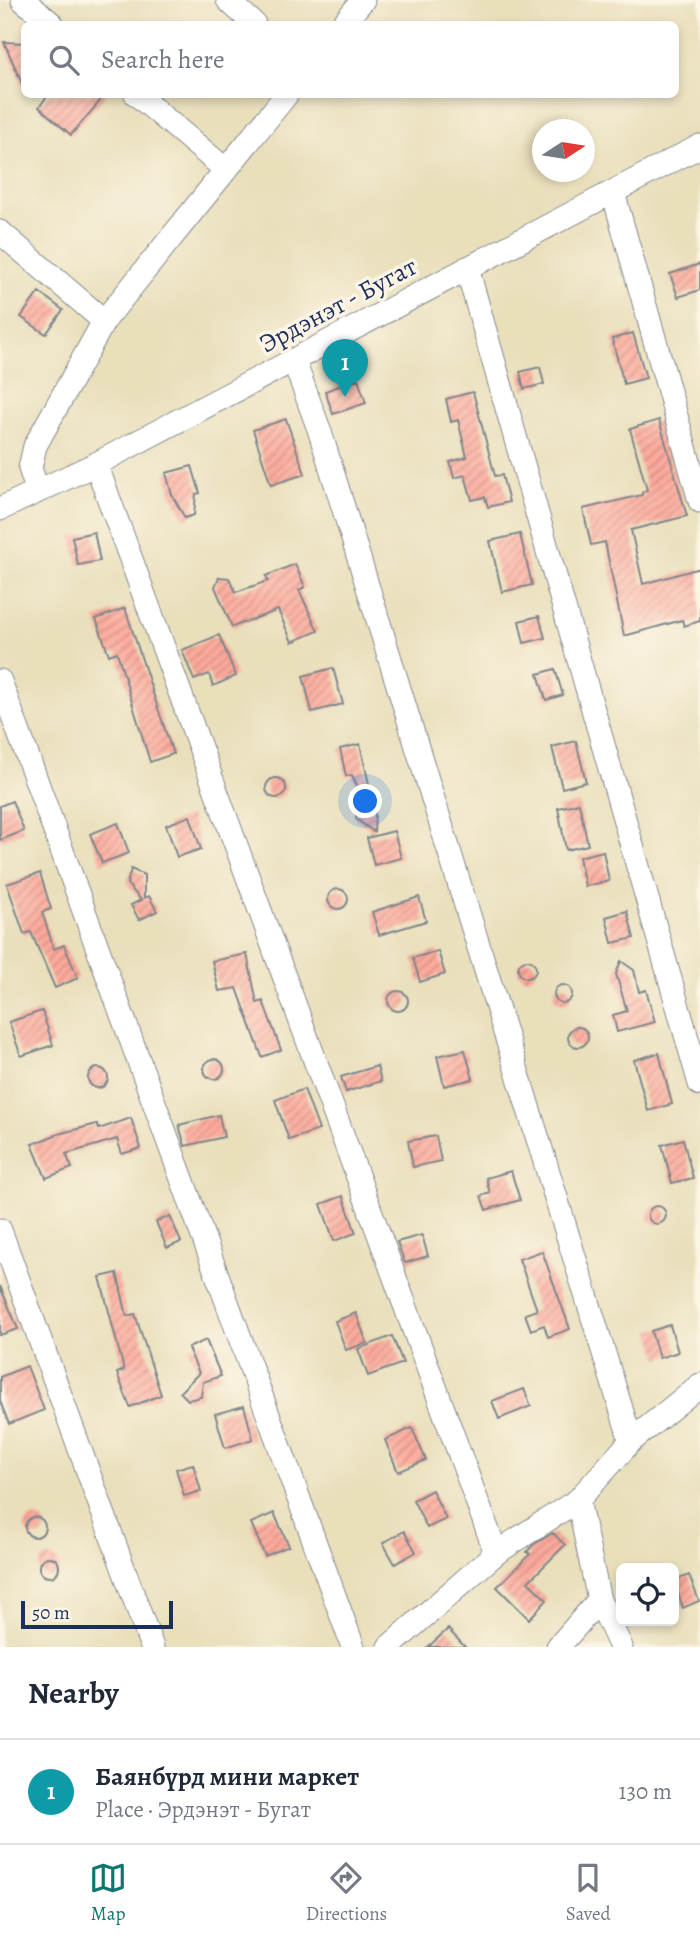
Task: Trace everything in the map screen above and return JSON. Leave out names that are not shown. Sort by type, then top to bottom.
[{"type":"street","points":[[23,0],[48,21]]},
{"type":"street","points":[[228,0],[251,21]]},
{"type":"street","points":[[346,21],[363,0]]},
{"type":"street","points":[[141,98],[226,170]]},
{"type":"street","points":[[37,490],[30,468],[35,446],[104,321],[284,98]]},
{"type":"street","name":"Эрдэнэт - Бугат","points":[[1,508],[96,464],[700,146]]},
{"type":"street","points":[[613,192],[700,501]]},
{"type":"street","points":[[0,232],[104,321]]},
{"type":"street","points":[[467,268],[700,1084]]},
{"type":"street","points":[[293,361],[324,446],[631,1441]]},
{"type":"street","points":[[96,464],[496,1553]]},
{"type":"street","points":[[0,681],[353,1647]]},
{"type":"street","points":[[0,1230],[152,1647]]},
{"type":"street","points":[[390,1647],[496,1553],[578,1500],[631,1441],[700,1385]]},
{"type":"street","points":[[578,1500],[599,1600],[621,1647]]},
{"type":"street","points":[[558,1647],[599,1600]]},
{"type":"building","points":[[4,42],[21,43],[21,81]]},
{"type":"building","points":[[46,98],[103,98],[71,135],[39,107]]},
{"type":"building","points":[[700,264],[700,290],[678,297],[670,274]]},
{"type":"building","points":[[39,292],[63,310],[46,334],[21,317]]},
{"type":"building","points":[[633,333],[646,378],[624,384],[612,339]]},
{"type":"building","points":[[540,367],[544,384],[524,389],[520,372]]},
{"type":"building","points":[[358,379],[366,403],[333,414],[325,391]]},
{"type":"building","points":[[473,392],[495,476],[502,475],[509,502],[488,507],[485,497],[472,500],[465,475],[454,478],[450,462],[467,457],[458,420],[451,422],[446,399]]},
{"type":"building","points":[[286,419],[305,474],[271,485],[253,430]]},
{"type":"building","points":[[659,420],[687,516],[631,530],[643,584],[700,568],[700,621],[684,626],[682,620],[624,636],[605,542],[591,545],[583,509],[642,495],[642,492],[647,490],[630,429]]},
{"type":"building","points":[[192,466],[200,493],[196,494],[194,515],[185,518],[172,495],[166,473]]},
{"type":"building","points":[[94,532],[100,561],[78,565],[72,537]]},
{"type":"building","points":[[520,534],[532,585],[502,592],[490,541]]},
{"type":"building","points":[[295,564],[305,587],[299,590],[318,631],[292,642],[278,610],[232,627],[215,587],[219,577],[229,578],[236,592],[268,581],[266,576]]},
{"type":"building","points":[[125,608],[173,754],[150,762],[117,652],[109,655],[96,619]]},
{"type":"building","points":[[539,616],[545,638],[524,643],[519,621]]},
{"type":"building","points":[[219,635],[236,676],[213,686],[209,674],[194,680],[182,650]]},
{"type":"building","points":[[333,668],[343,704],[312,712],[303,676]]},
{"type":"building","points":[[555,669],[563,695],[546,700],[538,674]]},
{"type":"building","points":[[576,741],[586,782],[562,788],[552,747]]},
{"type":"building","points":[[360,744],[373,802],[370,803],[375,814],[374,832],[356,819],[357,809],[365,802],[352,775],[346,776],[340,749]]},
{"type":"building","points":[[272,778],[280,778],[286,788],[280,798],[272,798],[266,792],[266,784]]},
{"type":"building","points":[[12,801],[24,831],[0,840],[0,806]]},
{"type":"building","points":[[579,803],[588,845],[566,850],[558,808]]},
{"type":"building","points":[[190,816],[201,849],[177,857],[166,825]]},
{"type":"building","points":[[118,823],[129,853],[102,863],[90,834]]},
{"type":"building","points":[[394,831],[401,858],[374,865],[367,838]]},
{"type":"building","points":[[603,851],[609,881],[585,886],[579,857]]},
{"type":"building","points":[[131,869],[144,875],[144,898],[149,896],[157,911],[139,920],[131,905],[141,900],[127,884]]},
{"type":"building","points":[[40,873],[51,909],[42,912],[54,949],[64,945],[78,978],[55,988],[31,932],[24,934],[7,884]]},
{"type":"building","points":[[334,889],[342,889],[348,899],[342,909],[334,909],[328,903],[328,895]]},
{"type":"building","points":[[419,897],[426,921],[379,935],[372,912]]},
{"type":"building","points":[[627,911],[634,938],[612,943],[606,917]]},
{"type":"building","points":[[438,951],[445,974],[420,982],[413,958]]},
{"type":"building","points":[[247,954],[257,1003],[263,1001],[281,1050],[262,1057],[237,988],[219,991],[212,961]]},
{"type":"building","points":[[527,960],[533,963],[536,969],[533,975],[527,978],[521,975],[518,969],[521,963]]},
{"type":"building","points":[[621,961],[634,970],[639,992],[646,990],[655,1022],[617,1032],[613,1015],[627,1011],[616,974]]},
{"type":"building","points":[[563,985],[569,988],[572,994],[569,1000],[563,1003],[557,1000],[554,994],[557,988]]},
{"type":"building","points":[[398,991],[405,994],[408,1001],[405,1008],[398,1011],[391,1008],[388,1001],[391,994]]},
{"type":"building","points":[[42,1011],[53,1045],[21,1056],[9,1022]]},
{"type":"building","points":[[578,1027],[585,1030],[588,1037],[585,1044],[578,1047],[571,1044],[568,1037],[571,1030]]},
{"type":"building","points":[[465,1050],[473,1079],[444,1086],[437,1056]]},
{"type":"building","points":[[659,1053],[672,1104],[648,1111],[634,1060]]},
{"type":"building","points":[[214,1059],[221,1062],[224,1069],[221,1076],[214,1079],[207,1076],[204,1069],[207,1062]]},
{"type":"building","points":[[377,1066],[381,1081],[346,1092],[341,1077]]},
{"type":"building","points":[[98,1068],[105,1071],[108,1078],[105,1085],[98,1088],[91,1085],[88,1078],[91,1071]]},
{"type":"building","points":[[304,1089],[319,1130],[289,1140],[275,1100]]},
{"type":"building","points":[[219,1115],[224,1137],[185,1146],[179,1125]]},
{"type":"building","points":[[131,1118],[141,1148],[122,1154],[117,1139],[66,1154],[72,1168],[46,1178],[32,1144],[58,1134],[97,1124],[99,1129]]},
{"type":"building","points":[[436,1136],[441,1161],[413,1167],[408,1141]]},
{"type":"building","points":[[683,1139],[693,1178],[672,1183],[662,1145]]},
{"type":"building","points":[[511,1171],[520,1200],[486,1210],[481,1196],[490,1193],[486,1178]]},
{"type":"building","points":[[343,1196],[356,1233],[334,1241],[321,1204]]},
{"type":"building","points":[[657,1206],[663,1209],[666,1215],[663,1221],[657,1224],[651,1221],[648,1215],[651,1209]]},
{"type":"building","points":[[170,1216],[181,1242],[167,1248],[156,1222]]},
{"type":"building","points":[[422,1235],[428,1256],[405,1263],[397,1242]]},
{"type":"building","points":[[542,1251],[570,1329],[548,1337],[544,1325],[531,1330],[525,1314],[537,1310],[519,1259]]},
{"type":"building","points":[[117,1273],[127,1316],[135,1314],[161,1395],[130,1407],[117,1373],[124,1370],[100,1277]]},
{"type":"building","points":[[0,1286],[18,1329],[0,1335]]},
{"type":"building","points":[[356,1313],[367,1343],[346,1350],[335,1321]]},
{"type":"building","points":[[670,1325],[678,1352],[659,1358],[651,1331]]},
{"type":"building","points":[[392,1336],[403,1363],[368,1376],[358,1349]]},
{"type":"building","points":[[206,1340],[221,1376],[203,1382],[201,1397],[188,1400],[180,1392],[199,1373],[188,1348]]},
{"type":"building","points":[[27,1366],[44,1410],[9,1424],[0,1401],[0,1377]]},
{"type":"building","points":[[524,1389],[531,1406],[499,1419],[492,1401]]},
{"type":"building","points":[[244,1406],[253,1439],[225,1448],[215,1414]]},
{"type":"building","points":[[412,1428],[426,1460],[398,1472],[385,1440]]},
{"type":"building","points":[[193,1464],[201,1491],[184,1496],[176,1469]]},
{"type":"building","points":[[432,1490],[446,1519],[427,1528],[413,1500]]},
{"type":"building","points":[[274,1513],[289,1546],[265,1556],[251,1523]]},
{"type":"building","points":[[35,1517],[42,1520],[45,1527],[42,1534],[35,1537],[28,1534],[25,1527],[28,1520]]},
{"type":"building","points":[[404,1531],[416,1552],[395,1564],[383,1543]]},
{"type":"building","points":[[553,1533],[565,1545],[528,1582],[547,1600],[529,1619],[497,1587],[530,1554],[527,1552],[533,1545]]},
{"type":"building","points":[[49,1557],[56,1560],[59,1567],[56,1574],[49,1577],[42,1574],[39,1567],[42,1560]]},
{"type":"building","points":[[689,1575],[699,1601],[683,1608],[679,1596],[679,1579]]},
{"type":"building","points":[[448,1629],[465,1647],[428,1647]]},
{"type":"place","name":"Баянбүрд мини маркет","points":[[345,397]]}]
